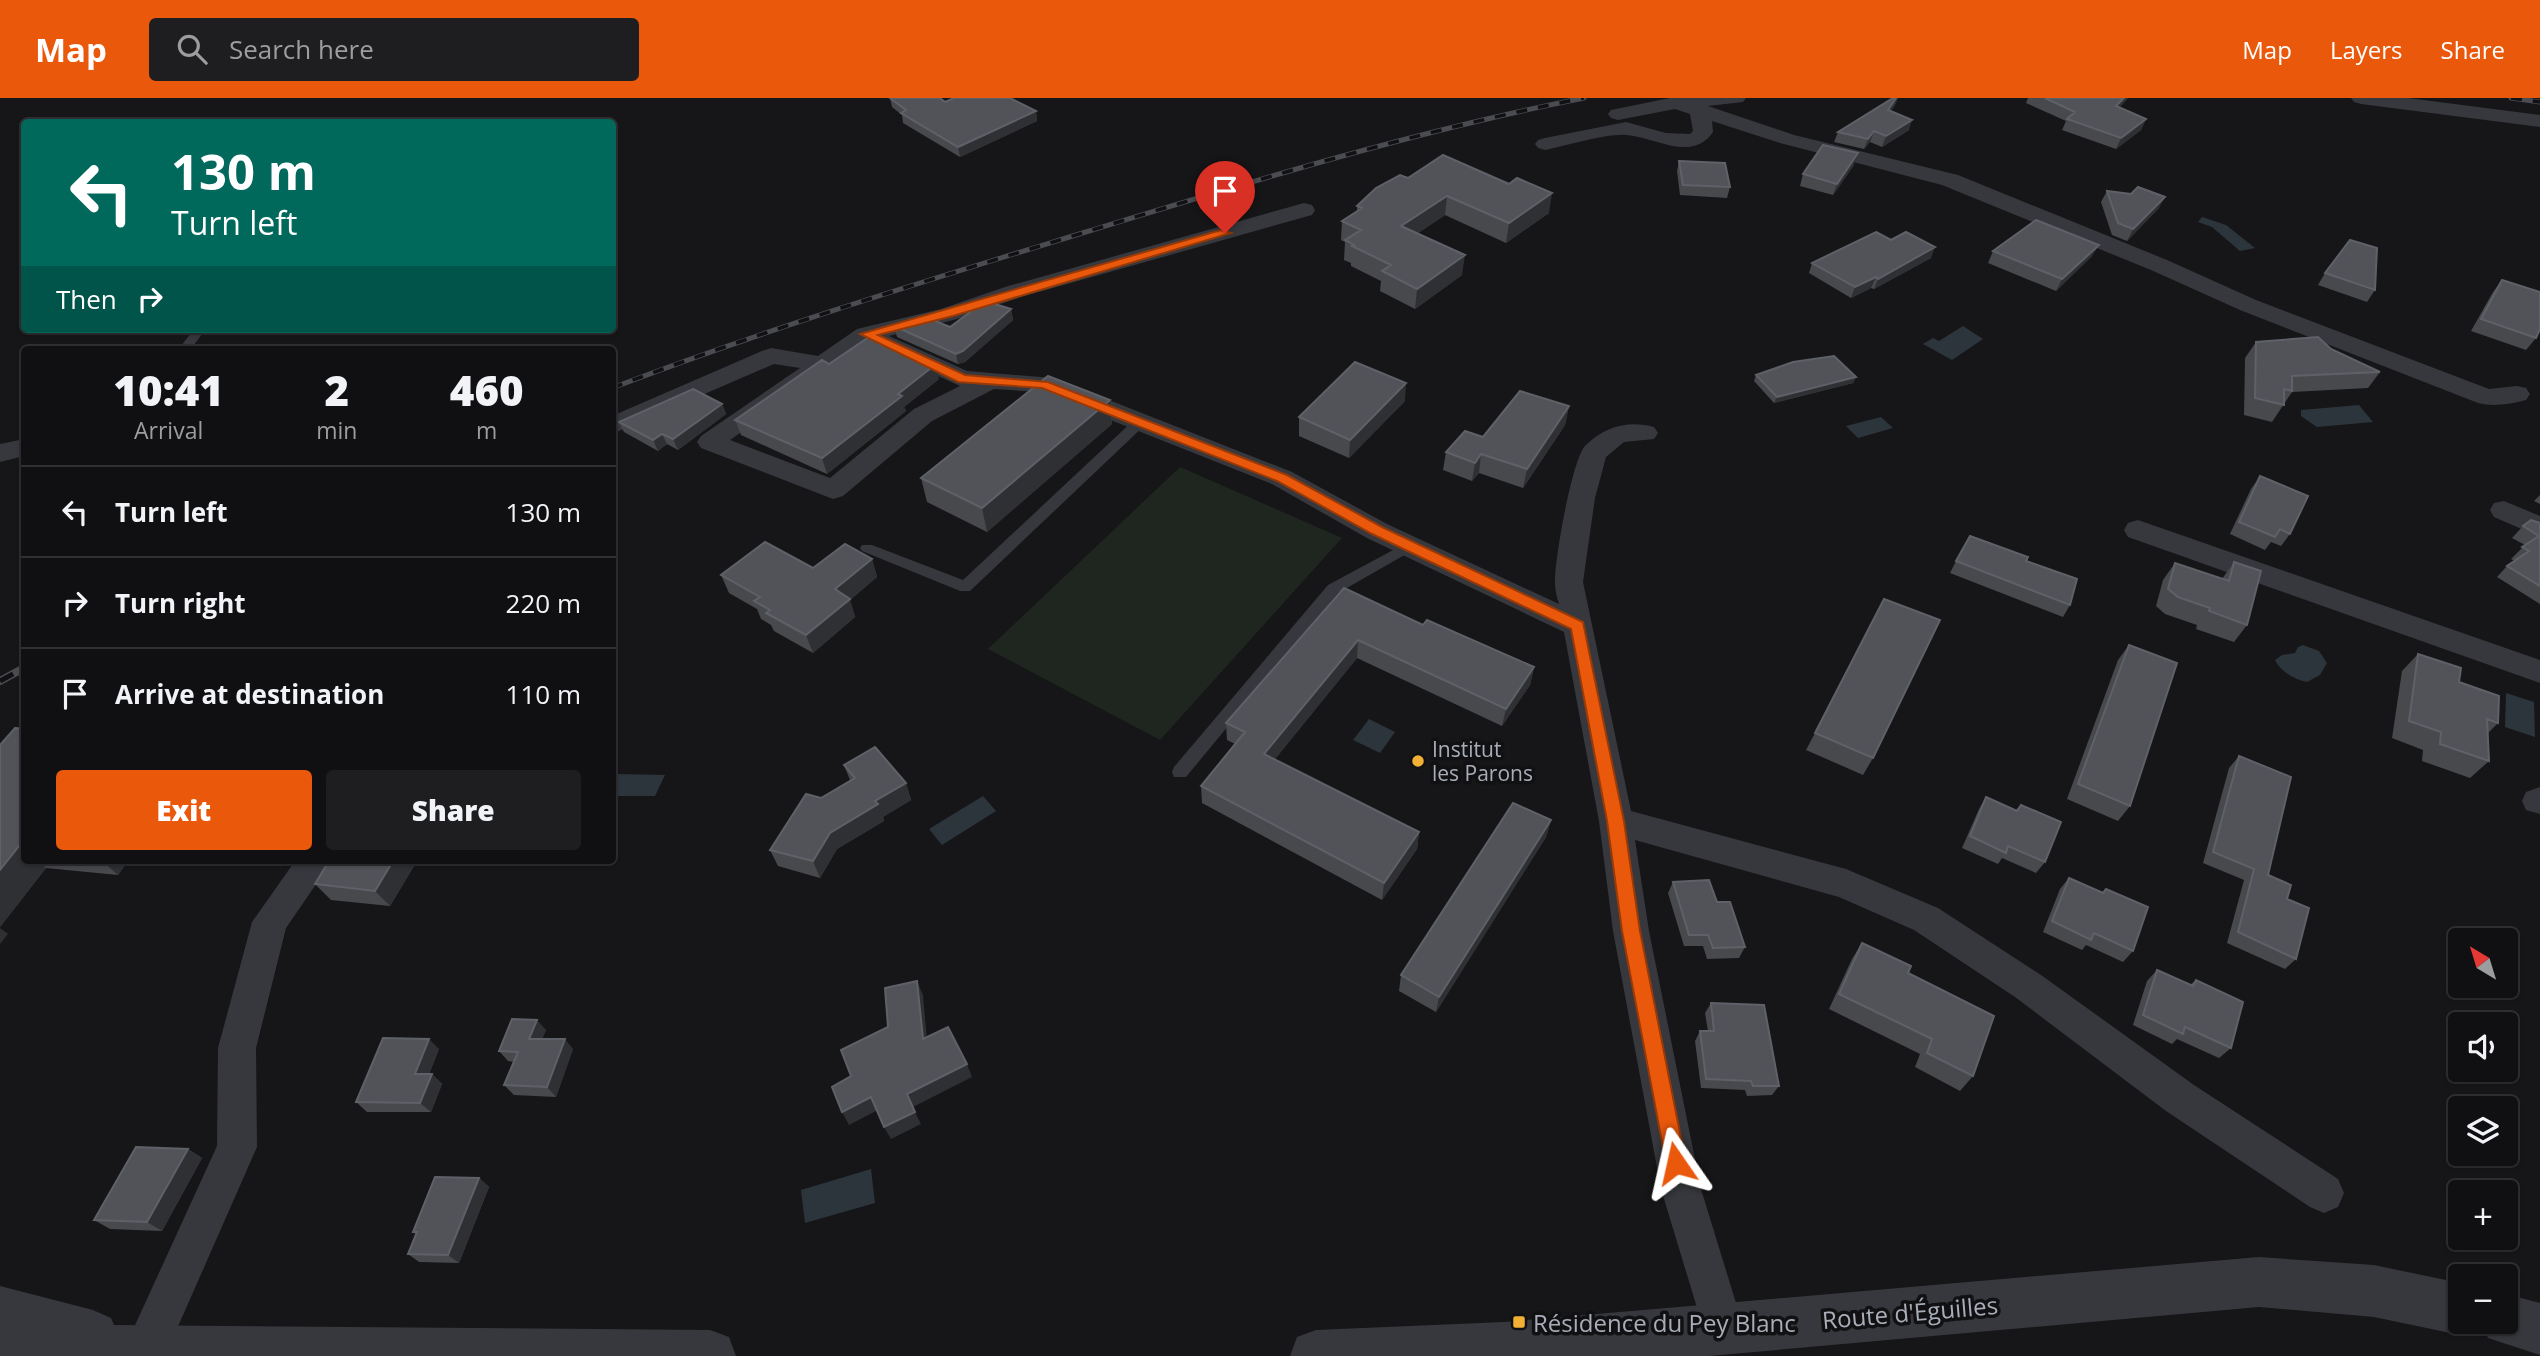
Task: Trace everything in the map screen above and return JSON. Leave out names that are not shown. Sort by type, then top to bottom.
[{"type":"street","points":[[1618,114],[1676,103],[1736,98]]},
{"type":"street","points":[[2361,98],[2540,121]]},
{"type":"street","points":[[1676,103],[1787,139],[1950,180],[2159,265],[2248,305],[2487,397],[2517,394]]},
{"type":"street","points":[[1545,144],[1626,128],[1665,139],[1696,140],[1703,132],[1700,110]]},
{"type":"street","points":[[990,381],[923,415],[833,490],[710,442],[866,334],[949,314],[1013,292],[1304,210]]},
{"type":"street","points":[[2074,212],[2280,303],[2540,404]]},
{"type":"street","points":[[866,334],[962,379],[1044,384],[1282,478],[1410,546],[1577,626]]},
{"type":"street","points":[[616,424],[771,356],[823,364]]},
{"type":"street","points":[[1645,433],[1618,434],[1594,453],[1581,498],[1569,582],[1616,821],[1631,931],[1681,1189],[1723,1329]]},
{"type":"street","points":[[0,453],[21,449]]},
{"type":"street","points":[[2504,510],[2540,527]]},
{"type":"street","points":[[2138,530],[2540,672]]},
{"type":"street","points":[[1616,821],[1846,884],[1926,919],[2028,986],[2180,1098],[2324,1193]]},
{"type":"street","points":[[146,1349],[237,1147],[237,1048],[270,922],[313,864]]},
{"type":"street","name":"Route d'Éguilles","points":[[1316,1356],[1504,1348],[2259,1282],[2374,1291],[2448,1306]]},
{"type":"street","points":[[0,1312],[146,1349]]},
{"type":"street","points":[[2518,1323],[2540,1329]]},
{"type":"street","points":[[0,1350],[146,1349],[710,1356]]},
{"type":"lane","points":[[867,548],[965,587],[1140,422]]},
{"type":"lane","points":[[1180,772],[1333,589],[1410,546]]},
{"type":"shaded area","points":[[2202,217],[2226,225],[2255,248],[2240,251],[2212,227],[2198,222]]},
{"type":"shaded area","points":[[1963,326],[1983,339],[1952,360],[1923,344],[1933,338],[1939,341]]},
{"type":"shaded area","points":[[2359,405],[2373,422],[2317,427],[2301,416],[2301,410]]},
{"type":"shaded area","points":[[1881,417],[1893,428],[1858,438],[1846,426]]},
{"type":"shaded area","points":[[1180,467],[1342,538],[1160,740],[988,649]]},
{"type":"shaded area","points":[[2303,645],[2319,651],[2327,663],[2320,675],[2307,682],[2288,674],[2275,660],[2282,655],[2295,653],[2298,647]]},
{"type":"shaded area","points":[[2506,693],[2534,702],[2535,737],[2505,727]]},
{"type":"shaded area","points":[[1369,719],[1395,732],[1380,753],[1353,740]]},
{"type":"shaded area","points":[[616,774],[665,775],[655,796],[616,796]]},
{"type":"shaded area","points":[[983,796],[996,811],[942,845],[929,829]]},
{"type":"shaded area","points":[[871,1169],[875,1203],[805,1223],[801,1190]]},
{"type":"building","points":[[890,98],[940,98],[945,102],[954,98],[1010,98],[1036,111],[958,147],[901,113],[906,110]]},
{"type":"building","points":[[1896,98],[1888,110],[1912,120],[1886,136],[1874,131],[1868,139],[1838,132]]},
{"type":"building","points":[[2045,98],[2124,98],[2116,106],[2146,119],[2121,138],[2067,119],[2075,112]]},
{"type":"building","points":[[1823,145],[1858,153],[1837,184],[1803,174]]},
{"type":"building","points":[[1443,155],[1509,184],[1517,178],[1552,193],[1509,223],[1447,196],[1401,226],[1465,255],[1417,289],[1382,271],[1391,265],[1345,240],[1361,230],[1342,221],[1362,208],[1357,206],[1376,188],[1400,175],[1408,178]]},
{"type":"building","points":[[1679,161],[1725,163],[1730,187],[1683,185]]},
{"type":"building","points":[[2138,187],[2165,197],[2133,229],[2118,223],[2107,191],[2131,194]]},
{"type":"building","points":[[2036,220],[2099,245],[2062,279],[1993,251]]},
{"type":"building","points":[[1876,232],[1891,240],[1906,232],[1935,247],[1878,279],[1876,277],[1855,287],[1812,263]]},
{"type":"building","points":[[2350,240],[2377,248],[2375,290],[2325,273]]},
{"type":"building","points":[[2502,280],[2540,292],[2540,329],[2536,338],[2481,319]]},
{"type":"building","points":[[985,301],[1011,309],[963,351],[956,354],[894,326],[928,318],[950,327]]},
{"type":"building","points":[[872,335],[936,364],[898,394],[902,396],[822,458],[735,420],[822,360],[829,364]]},
{"type":"building","points":[[2318,337],[2331,349],[2380,372],[2292,376],[2292,391],[2284,389],[2284,405],[2255,398],[2256,342]]},
{"type":"building","points":[[1834,356],[1856,377],[1777,397],[1756,375],[1793,362]]},
{"type":"building","points":[[1355,362],[1406,383],[1350,440],[1299,417]]},
{"type":"building","points":[[1048,376],[1110,400],[982,508],[921,478]]},
{"type":"building","points":[[693,389],[722,404],[673,439],[662,434],[653,440],[619,422]]},
{"type":"building","points":[[1520,391],[1569,406],[1527,469],[1481,454],[1475,463],[1446,452],[1465,431],[1483,437]]},
{"type":"building","points":[[2260,476],[2308,496],[2290,534],[2280,529],[2275,537],[2239,522]]},
{"type":"building","points":[[2531,520],[2540,523],[2540,586],[2507,566],[2529,551],[2522,547],[2539,536],[2523,526]]},
{"type":"building","points":[[1970,536],[2028,557],[2026,561],[2077,579],[2070,605],[1956,561]]},
{"type":"building","points":[[765,542],[813,568],[845,544],[872,559],[835,589],[850,599],[806,635],[766,613],[770,610],[754,601],[760,597],[721,575]]},
{"type":"building","points":[[2234,562],[2261,571],[2247,625],[2178,597],[2168,589],[2175,563],[2229,581]]},
{"type":"building","points":[[1344,588],[1423,625],[1427,620],[1534,667],[1506,709],[1358,640],[1264,754],[1419,832],[1384,883],[1201,786],[1245,732],[1226,723]]},
{"type":"building","points":[[1884,599],[1940,620],[1873,758],[1815,733]]},
{"type":"building","points":[[2129,645],[2177,663],[2130,806],[2078,784]]},
{"type":"building","points":[[2418,654],[2461,668],[2459,682],[2499,696],[2498,723],[2487,719],[2489,761],[2440,744],[2441,732],[2409,721]]},
{"type":"building","points":[[15,728],[21,729],[21,846],[0,870],[0,745]]},
{"type":"building","points":[[875,747],[906,783],[875,801],[878,804],[830,833],[813,861],[770,850],[806,794],[821,798],[855,778],[844,765]]},
{"type":"building","points":[[2239,756],[2291,777],[2268,875],[2291,885],[2287,899],[2309,908],[2296,959],[2238,932],[2254,869],[2213,852]]},
{"type":"building","points":[[1986,797],[2017,811],[2021,805],[2061,822],[2045,862],[2008,846],[2006,853],[1970,836]]},
{"type":"building","points":[[1513,803],[1551,820],[1439,997],[1401,975]]},
{"type":"building","points":[[327,864],[391,864],[375,891],[315,884]]},
{"type":"building","points":[[2069,878],[2103,893],[2106,889],[2148,907],[2133,951],[2094,933],[2091,940],[2052,921]]},
{"type":"building","points":[[1709,880],[1717,902],[1730,902],[1745,947],[1713,948],[1708,935],[1689,935],[1673,882]]},
{"type":"building","points":[[1862,943],[1911,966],[1908,973],[1994,1016],[1973,1076],[1927,1053],[1932,1039],[1839,994]]},
{"type":"building","points":[[2157,970],[2193,986],[2196,980],[2243,1002],[2231,1048],[2185,1027],[2183,1034],[2143,1015]]},
{"type":"building","points":[[917,981],[923,1039],[948,1027],[967,1064],[907,1094],[915,1112],[884,1127],[871,1097],[842,1112],[832,1087],[851,1076],[841,1050],[888,1027],[885,988]]},
{"type":"building","points":[[1711,1003],[1764,1005],[1779,1086],[1753,1086],[1751,1081],[1706,1079],[1700,1031],[1714,1031]]},
{"type":"building","points":[[512,1019],[537,1020],[529,1039],[565,1039],[547,1087],[504,1085],[518,1052],[499,1051]]},
{"type":"building","points":[[383,1038],[429,1039],[415,1074],[432,1074],[420,1103],[356,1102]]},
{"type":"building","points":[[136,1147],[188,1149],[147,1222],[94,1220]]},
{"type":"building","points":[[435,1177],[479,1178],[448,1255],[408,1254],[417,1232],[413,1232]]},
{"type":"railway","points":[[616,387],[849,305],[1212,194],[1397,141],[1584,98]]},
{"type":"railway","points":[[2511,98],[2540,102]]},
{"type":"railway","points":[[0,681],[21,670]]},
{"type":"place","name":"Institut les Parons","points":[[1418,761]]},
{"type":"place","name":"Résidence du Pey Blanc","points":[[1519,1322]]},
{"type":"route","points":[[1225,233],[1013,292],[949,314],[866,334],[962,379],[1044,384],[1282,478],[1377,531],[1577,626],[1616,821],[1631,931],[1676,1163]]}]
